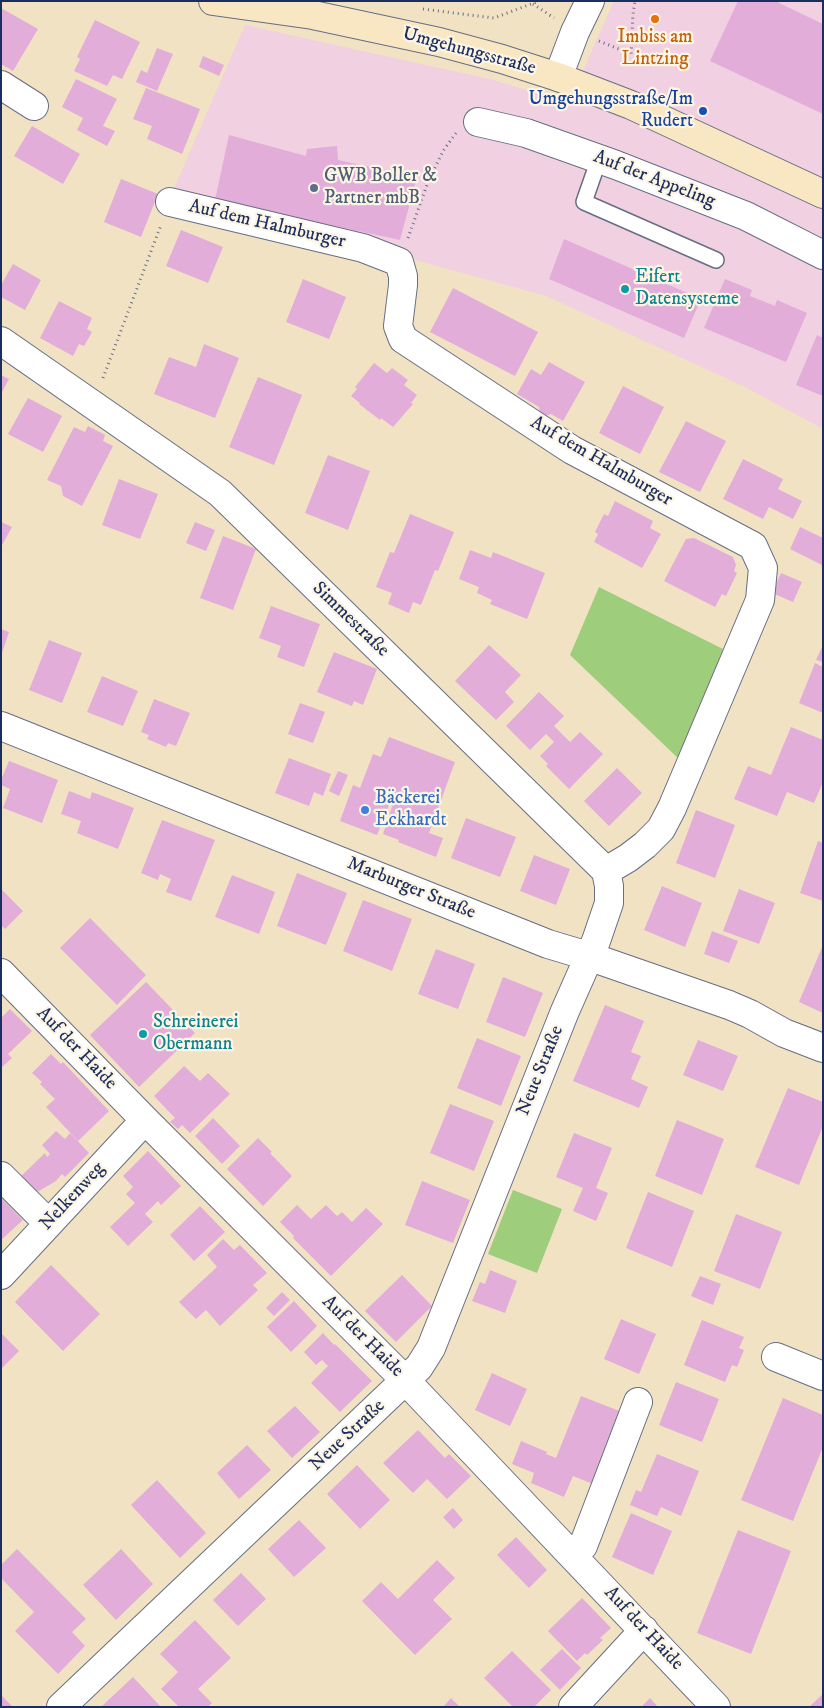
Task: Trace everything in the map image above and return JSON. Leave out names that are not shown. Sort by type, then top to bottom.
[{"type":"main road","name":"Umgehungsstraße","points":[[213,1],[313,15],[440,42],[558,77],[630,105],[823,194]]},
{"type":"street","points":[[558,77],[575,32],[590,1]]},
{"type":"street","points":[[1,85],[34,106]]},
{"type":"street","name":"Auf der Appeling","points":[[478,122],[526,133],[599,159],[746,216],[823,255]]},
{"type":"street","name":"Auf dem Halmburger","points":[[170,202],[363,248],[399,262],[403,276],[403,285],[398,326],[404,339],[572,450],[753,546],[764,568],[760,600],[672,808],[661,828],[645,844],[628,858],[606,871]]},
{"type":"street","name":"Simmestraße","points":[[1,341],[220,493],[606,871]]},
{"type":"street","name":"Marburger Straße","points":[[1,726],[548,944],[729,1005],[750,1014],[784,1033],[823,1048]]},
{"type":"street","points":[[588,956],[596,941],[608,903],[609,886],[606,871]]},
{"type":"street","name":"Neue Straße","points":[[61,1707],[419,1368],[431,1348],[588,956]]},
{"type":"street","name":"Auf der Haide","points":[[1,973],[406,1381],[716,1707]]},
{"type":"street","name":"Nelkenweg","points":[[1,1275],[145,1120]]},
{"type":"street","points":[[1,1176],[48,1223]]},
{"type":"street","points":[[776,1357],[823,1376]]},
{"type":"street","points":[[573,1555],[583,1546],[638,1402]]},
{"type":"street","points":[[574,1707],[644,1630]]},
{"type":"lane","points":[[599,159],[584,202],[716,260]]},
{"type":"path","points":[[415,8],[494,18],[539,1]]},
{"type":"path","points":[[399,262],[428,182],[443,150],[452,136],[465,126],[478,122]]},
{"type":"path","points":[[93,405],[170,202]]},
{"type":"shaded area","points":[[614,1],[823,1],[823,429],[743,386],[546,296],[172,193],[245,25],[494,80],[571,104],[588,59]]},
{"type":"green space","points":[[599,587],[723,649],[680,760],[570,655]]},
{"type":"green space","points":[[513,1190],[562,1209],[537,1273],[488,1254]]},
{"type":"building","points":[[738,1],[775,1],[823,24],[823,114],[710,61]]},
{"type":"building","points":[[1,8],[38,29],[13,71],[1,64]]},
{"type":"building","points":[[95,20],[140,42],[122,79],[113,75],[107,86],[74,71],[80,59],[77,57]]},
{"type":"building","points":[[157,48],[173,54],[157,91],[136,82],[141,70],[147,73]]},
{"type":"building","points":[[203,56],[224,65],[219,76],[199,67]]},
{"type":"building","points":[[76,79],[117,99],[103,126],[115,131],[107,146],[77,130],[83,118],[62,107]]},
{"type":"building","points":[[146,88],[200,109],[182,154],[147,139],[152,126],[133,119]]},
{"type":"building","points":[[32,126],[80,154],[63,184],[14,156]]},
{"type":"building","points":[[229,135],[306,156],[307,149],[337,146],[338,160],[417,177],[400,240],[215,200]]},
{"type":"building","points":[[121,179],[158,194],[141,237],[104,222]]},
{"type":"building","points":[[181,230],[223,247],[208,283],[166,266]]},
{"type":"building","name":"Eifert Datensysteme","points":[[564,239],[701,299],[684,338],[549,279]]},
{"type":"building","points":[[13,264],[41,280],[25,310],[1,297],[1,285]]},
{"type":"building","points":[[303,279],[346,297],[329,339],[286,322]]},
{"type":"building","points":[[725,279],[752,290],[750,296],[775,306],[777,300],[807,313],[786,362],[704,328]]},
{"type":"building","points":[[453,288],[538,332],[515,376],[430,332]]},
{"type":"building","points":[[59,301],[92,318],[87,329],[92,332],[84,346],[79,344],[73,356],[40,338]]},
{"type":"building","points":[[817,335],[823,338],[823,396],[796,385]]},
{"type":"building","points":[[204,344],[239,358],[215,418],[154,394],[169,357],[196,367]]},
{"type":"building","points":[[549,362],[585,382],[563,421],[551,414],[545,416],[540,414],[539,407],[517,394],[531,369],[541,375]]},
{"type":"building","points":[[374,363],[387,373],[392,368],[408,380],[404,385],[417,395],[411,403],[413,404],[393,427],[381,418],[380,420],[351,396],[357,389],[355,387]]},
{"type":"building","points":[[1,375],[9,379],[1,394]]},
{"type":"building","points":[[258,377],[302,395],[274,465],[229,447]]},
{"type":"building","points":[[623,386],[664,407],[640,454],[599,433]]},
{"type":"building","points":[[28,398],[62,416],[43,452],[8,434]]},
{"type":"building","points":[[686,421],[726,441],[700,492],[659,472]]},
{"type":"building","points":[[88,426],[105,435],[103,441],[113,446],[82,506],[63,496],[61,486],[47,480],[74,427],[85,432]]},
{"type":"building","points":[[328,455],[370,471],[348,530],[305,513]]},
{"type":"building","points":[[743,459],[783,479],[778,489],[802,501],[793,519],[769,507],[763,519],[723,499]]},
{"type":"building","points":[[119,479],[158,494],[140,539],[102,525]]},
{"type":"building","points":[[615,501],[653,521],[650,528],[661,534],[642,568],[594,542],[598,534],[595,532],[604,514],[608,516]]},
{"type":"building","points":[[410,514],[454,532],[438,571],[435,570],[421,605],[413,602],[409,613],[388,604],[392,593],[376,587],[390,552],[394,553]]},
{"type":"building","points":[[1,522],[12,527],[1,547]]},
{"type":"building","points":[[195,522],[215,530],[206,551],[186,543]]},
{"type":"building","points":[[800,527],[823,538],[822,565],[790,549]]},
{"type":"building","points":[[223,536],[256,549],[233,610],[200,598]]},
{"type":"building","points":[[694,538],[733,557],[736,565],[734,571],[737,573],[726,596],[722,594],[715,607],[664,581],[686,539]]},
{"type":"building","points":[[470,550],[491,558],[493,552],[545,573],[527,619],[490,604],[492,600],[477,593],[479,587],[459,579]]},
{"type":"building","points":[[781,573],[802,582],[793,602],[772,593]]},
{"type":"building","points":[[271,606],[320,624],[304,667],[277,657],[281,646],[259,638]]},
{"type":"building","points":[[1,629],[9,632],[2,653],[1,653]]},
{"type":"building","points":[[49,640],[82,653],[62,703],[29,690]]},
{"type":"building","points":[[489,645],[521,675],[505,692],[514,702],[496,720],[455,681]]},
{"type":"building","points":[[823,645],[823,662],[816,660]]},
{"type":"building","points":[[334,652],[377,669],[363,705],[354,701],[352,706],[317,692]]},
{"type":"building","points":[[815,663],[823,667],[823,713],[799,703]]},
{"type":"building","points":[[102,676],[138,691],[123,726],[87,712]]},
{"type":"building","points":[[539,692],[564,716],[554,726],[570,742],[580,732],[603,754],[569,789],[546,766],[548,764],[540,756],[554,742],[546,734],[530,750],[506,726]]},
{"type":"building","points":[[154,699],[190,713],[176,746],[168,743],[166,747],[147,739],[149,735],[141,732]]},
{"type":"building","points":[[300,703],[325,712],[313,743],[288,734]]},
{"type":"building","points":[[791,727],[823,740],[823,782],[814,803],[787,792],[777,816],[734,799],[748,766],[771,775]]},
{"type":"building","points":[[389,737],[455,762],[429,833],[443,838],[436,857],[383,834],[394,801],[391,800],[377,835],[340,821],[353,785],[360,788],[373,754],[381,757]]},
{"type":"building","points":[[289,758],[331,774],[323,796],[314,792],[309,806],[275,793]]},
{"type":"building","points":[[9,761],[58,780],[42,823],[3,808],[10,789],[1,785],[1,780]]},
{"type":"building","points":[[617,768],[642,793],[609,826],[584,801]]},
{"type":"building","points":[[338,771],[348,775],[339,796],[329,791]]},
{"type":"building","points":[[69,791],[90,799],[92,792],[134,808],[118,849],[77,833],[81,821],[61,814]]},
{"type":"building","points":[[696,810],[735,825],[715,878],[676,863]]},
{"type":"building","points":[[466,818],[516,837],[500,877],[451,858]]},
{"type":"building","points":[[162,820],[215,840],[191,901],[166,892],[171,879],[160,874],[158,880],[141,873]]},
{"type":"building","points":[[818,841],[823,843],[823,901],[800,893]]},
{"type":"building","points":[[534,855],[570,869],[556,905],[520,891]]},
{"type":"building","points":[[297,873],[347,893],[326,945],[277,926]]},
{"type":"building","points":[[232,875],[275,892],[259,934],[215,917]]},
{"type":"building","points":[[662,886],[702,903],[685,947],[644,930]]},
{"type":"building","points":[[1,889],[23,911],[5,929],[1,925]]},
{"type":"building","points":[[739,889],[775,903],[759,944],[723,931]]},
{"type":"building","points":[[363,900],[412,919],[392,971],[343,951]]},
{"type":"building","points":[[90,918],[146,975],[117,1005],[60,948]]},
{"type":"building","points":[[712,931],[738,941],[729,963],[704,954]]},
{"type":"building","points":[[823,945],[823,1013],[799,1002]]},
{"type":"building","points":[[436,949],[475,964],[458,1009],[418,994]]},
{"type":"building","points":[[503,977],[543,993],[525,1037],[486,1022]]},
{"type":"building","name":"Schreinerei Obermann","points":[[146,982],[195,1033],[139,1087],[90,1035]]},
{"type":"building","points":[[605,1005],[644,1021],[631,1052],[641,1056],[631,1079],[648,1087],[639,1108],[573,1081]]},
{"type":"building","points":[[10,1009],[32,1031],[8,1054],[12,1058],[1,1068],[1,1018]]},
{"type":"building","points":[[477,1038],[521,1056],[501,1106],[457,1088]]},
{"type":"building","points":[[698,1040],[738,1056],[723,1091],[683,1075]]},
{"type":"building","points":[[51,1054],[61,1064],[63,1062],[109,1111],[78,1141],[46,1107],[55,1099],[40,1084],[42,1082],[32,1073]]},
{"type":"building","points":[[184,1066],[200,1081],[208,1073],[230,1094],[190,1133],[182,1125],[178,1129],[170,1122],[175,1118],[154,1096]]},
{"type":"building","points":[[788,1088],[823,1102],[823,1126],[799,1185],[755,1167]]},
{"type":"building","points":[[450,1104],[494,1121],[474,1171],[430,1153]]},
{"type":"building","points":[[213,1118],[240,1146],[222,1164],[195,1136]]},
{"type":"building","points":[[677,1120],[724,1139],[702,1195],[655,1176]]},
{"type":"building","points":[[56,1131],[65,1139],[70,1133],[89,1153],[65,1177],[62,1174],[56,1181],[32,1195],[17,1180],[45,1153],[47,1157],[50,1154],[42,1145]]},
{"type":"building","points":[[574,1133],[612,1148],[596,1188],[608,1193],[596,1221],[573,1211],[583,1188],[556,1177]]},
{"type":"building","points":[[258,1138],[292,1176],[263,1206],[227,1169]]},
{"type":"building","points":[[148,1151],[181,1186],[161,1205],[158,1201],[145,1214],[153,1222],[128,1246],[110,1227],[135,1203],[126,1194],[133,1187],[123,1176]]},
{"type":"building","points":[[422,1181],[470,1200],[453,1243],[405,1225]]},
{"type":"building","points":[[648,1192],[694,1211],[672,1267],[626,1248]]},
{"type":"building","points":[[1,1198],[23,1220],[1,1240]]},
{"type":"building","points":[[297,1205],[311,1219],[326,1205],[337,1216],[342,1212],[352,1222],[366,1208],[383,1224],[331,1276],[293,1238],[294,1236],[280,1222]]},
{"type":"building","points":[[200,1206],[225,1232],[194,1261],[170,1235]]},
{"type":"building","points":[[736,1214],[782,1232],[760,1289],[714,1271]]},
{"type":"building","points":[[223,1239],[234,1250],[240,1245],[267,1273],[253,1285],[258,1290],[220,1326],[206,1310],[196,1319],[179,1302],[217,1267],[207,1255]]},
{"type":"building","points":[[51,1265],[100,1314],[63,1351],[15,1302]]},
{"type":"building","points":[[490,1270],[517,1281],[505,1313],[472,1301],[480,1282],[485,1284]]},
{"type":"building","points":[[402,1275],[432,1306],[396,1342],[365,1311]]},
{"type":"building","points":[[700,1276],[721,1284],[713,1305],[691,1296]]},
{"type":"building","points":[[282,1292],[290,1300],[274,1316],[266,1308]]},
{"type":"building","points":[[294,1301],[317,1326],[291,1352],[267,1327]]},
{"type":"building","points":[[621,1319],[656,1334],[639,1374],[604,1359]]},
{"type":"building","points":[[702,1320],[744,1337],[739,1348],[744,1350],[737,1367],[732,1365],[725,1382],[684,1365]]},
{"type":"building","points":[[1,1333],[19,1351],[1,1369]]},
{"type":"building","points":[[323,1333],[372,1381],[340,1412],[311,1383],[328,1366],[322,1360],[316,1365],[304,1352]]},
{"type":"building","points":[[492,1373],[527,1389],[510,1426],[475,1410]]},
{"type":"building","points":[[676,1382],[719,1399],[702,1442],[659,1425]]},
{"type":"building","points":[[581,1396],[622,1412],[593,1484],[573,1476],[564,1497],[531,1483],[534,1473],[512,1464],[521,1441],[556,1458]]},
{"type":"building","points":[[783,1398],[823,1415],[823,1447],[793,1521],[741,1500]]},
{"type":"building","points":[[295,1406],[320,1432],[292,1458],[267,1431]]},
{"type":"building","points":[[418,1430],[445,1458],[449,1454],[471,1476],[447,1499],[427,1479],[413,1493],[383,1463]]},
{"type":"building","points":[[247,1445],[271,1470],[239,1499],[217,1473]]},
{"type":"building","points":[[657,1454],[699,1471],[681,1516],[661,1507],[657,1516],[630,1505],[636,1490],[641,1492]]},
{"type":"building","points":[[357,1465],[390,1500],[360,1529],[327,1494]]},
{"type":"building","points":[[157,1480],[206,1533],[180,1558],[131,1505]]},
{"type":"building","points":[[453,1508],[463,1520],[454,1529],[443,1517]]},
{"type":"building","points":[[631,1513],[672,1531],[653,1575],[612,1557]]},
{"type":"building","points":[[299,1520],[326,1548],[294,1577],[268,1549]]},
{"type":"building","points":[[738,1530],[791,1551],[751,1654],[697,1633]]},
{"type":"building","points":[[516,1537],[547,1570],[529,1588],[497,1555]]},
{"type":"building","points":[[17,1549],[86,1619],[72,1632],[85,1646],[58,1674],[15,1631],[34,1612],[1,1578],[1,1565]]},
{"type":"building","points":[[121,1549],[153,1584],[116,1620],[83,1585]]},
{"type":"building","points":[[437,1560],[455,1578],[433,1600],[452,1619],[415,1655],[362,1601],[381,1582],[398,1599]]},
{"type":"building","points":[[241,1573],[266,1599],[238,1626],[213,1600]]},
{"type":"building","points":[[582,1598],[611,1628],[600,1638],[603,1640],[587,1655],[585,1653],[577,1661],[548,1631]]},
{"type":"building","points":[[195,1620],[231,1658],[198,1689],[212,1703],[208,1707],[179,1707],[161,1689],[178,1672],[160,1654]]},
{"type":"building","points":[[562,1649],[581,1668],[560,1690],[540,1670]]},
{"type":"building","points":[[512,1651],[551,1690],[534,1707],[513,1707],[484,1678]]},
{"type":"building","points":[[133,1677],[161,1707],[101,1707]]},
{"type":"building","points":[[823,1694],[823,1707],[809,1707]]},
{"type":"building","points":[[1,1695],[13,1707],[1,1707]]},
{"type":"building","points":[[451,1698],[460,1707],[443,1707]]},
{"type":"building","points":[[650,1698],[658,1707],[641,1707]]},
{"type":"place","name":"Imbiss am Lintzing","points":[[655,19]]},
{"type":"place","name":"Umgehungsstraße/Im Rudert","points":[[703,111]]},
{"type":"place","name":"GWB Boller & Partner mbB","points":[[314,188]]},
{"type":"place","name":"Eifert Datensysteme","points":[[625,289]]},
{"type":"place","name":"Bäckerei Eckhardt","points":[[365,810]]},
{"type":"place","name":"Schreinerei Obermann","points":[[143,1034]]}]
